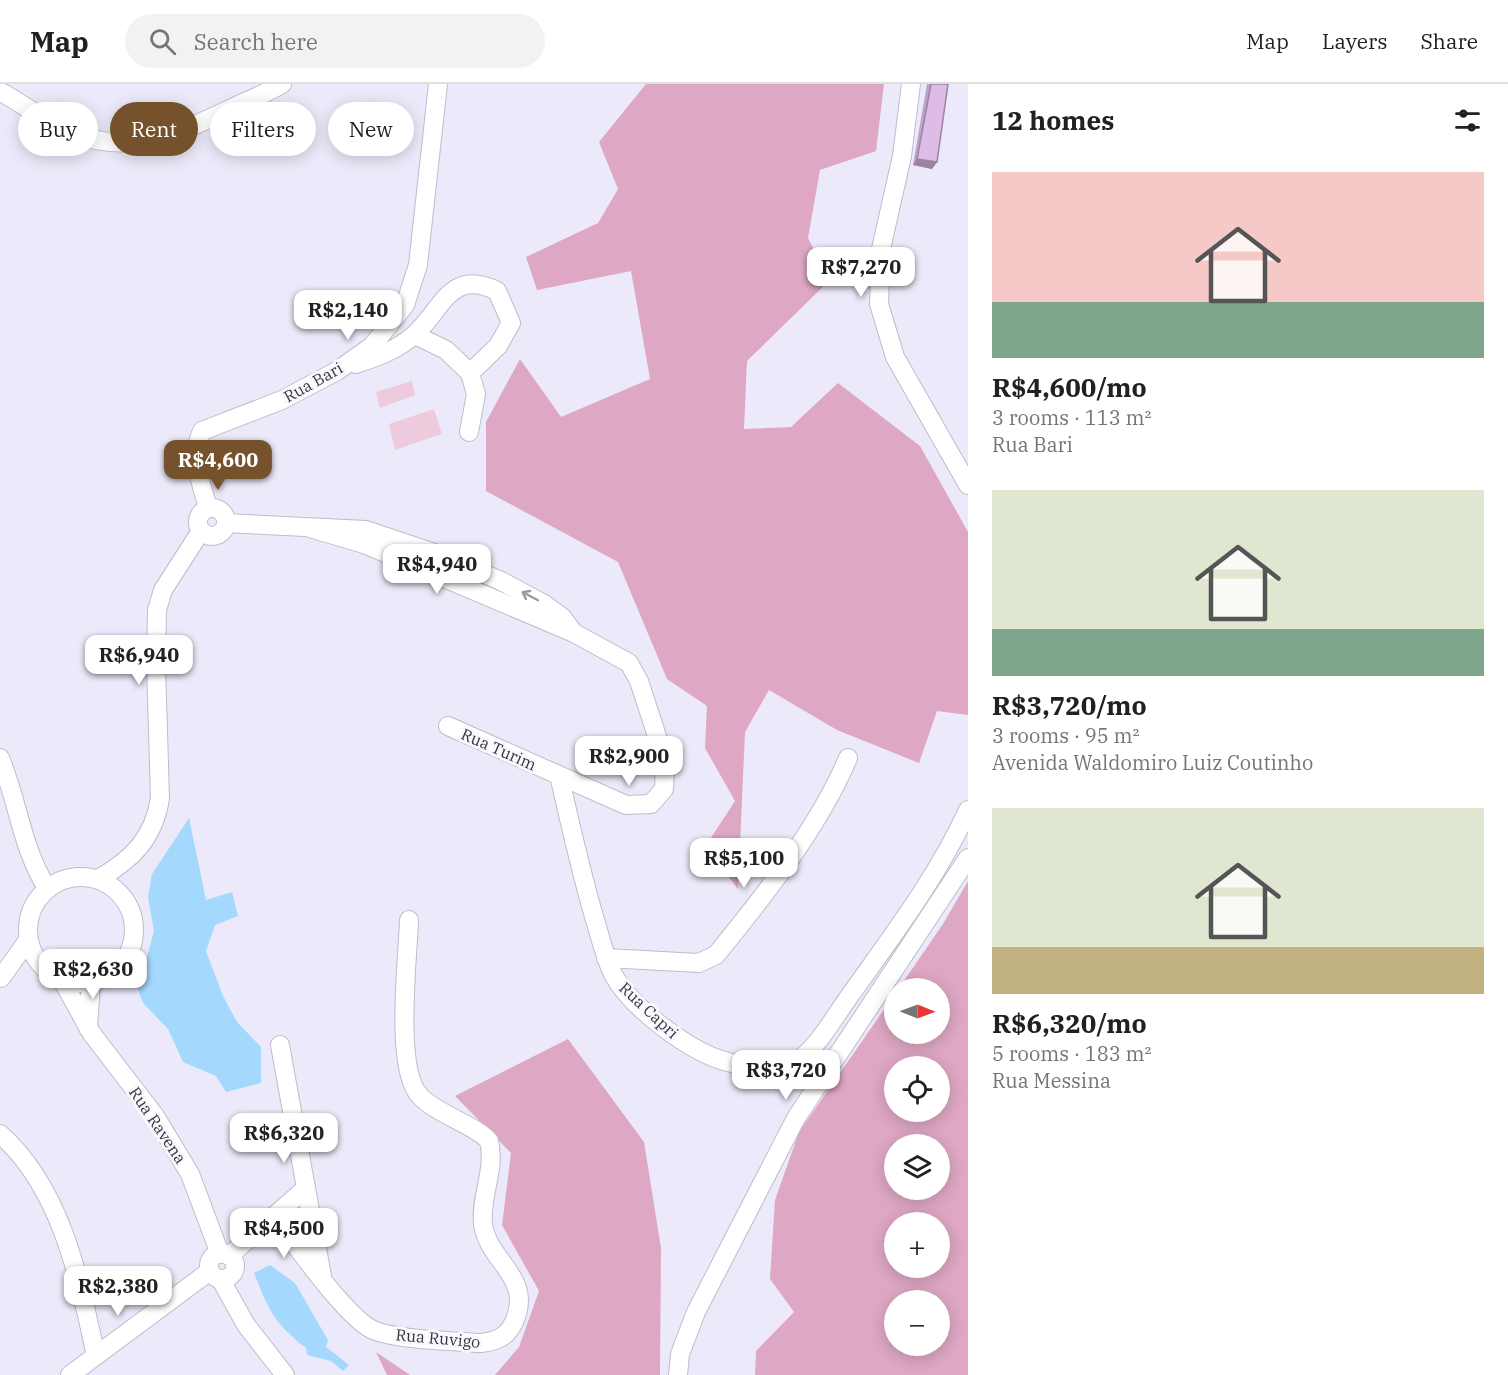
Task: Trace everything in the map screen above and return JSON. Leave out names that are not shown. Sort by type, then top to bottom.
[{"type":"street","points":[[3,93],[63,128],[87,138],[132,142],[176,134],[282,84]]},
{"type":"street","name":"Rua Bari","points":[[208,508],[197,465],[196,443],[202,431],[282,400],[338,371],[372,346],[405,305],[418,265],[438,84]]},
{"type":"street","points":[[911,84],[902,156],[881,249],[879,304],[895,357],[968,485]]},
{"type":"street","points":[[338,371],[390,352],[415,334],[456,287],[468,283],[482,284],[497,291],[511,323],[498,346],[470,373]]},
{"type":"street","points":[[415,334],[446,350],[470,373],[476,394],[469,432]]},
{"type":"street","points":[[98,879],[124,864],[153,830],[160,798],[155,637],[159,598],[201,531],[198,518],[208,508],[221,511],[226,523],[222,532],[213,536],[201,531]]},
{"type":"street","name":"Rua Turim","points":[[226,523],[366,530],[446,557],[501,581],[544,604],[562,617],[574,633],[630,663],[639,681],[655,730],[666,779],[660,796],[651,804],[640,807],[626,805],[448,726]]},
{"type":"street","points":[[0,758],[13,788],[31,861],[31,911],[28,940],[0,978]]},
{"type":"street","points":[[606,958],[699,963],[716,955],[804,836],[836,787],[848,758]]},
{"type":"street","name":"Rua Capri","points":[[559,775],[578,861],[606,958],[622,987],[672,1034],[689,1046],[722,1060],[754,1068],[777,1070],[798,1061],[822,1035],[882,951],[956,837],[968,810]]},
{"type":"street","points":[[678,1375],[680,1354],[696,1312],[796,1118],[968,858]]},
{"type":"street","points":[[31,861],[47,888]]},
{"type":"street","points":[[117,890],[124,864]]},
{"type":"street","points":[[28,940],[40,965],[62,980],[91,982],[105,977],[118,968],[128,955],[133,940],[134,925],[130,910],[117,890],[98,879],[72,877],[47,888],[31,911]]},
{"type":"street","name":"Rua Ruvigo","points":[[274,1217],[358,1319],[372,1329],[389,1334],[487,1342],[504,1337],[510,1331],[517,1316],[519,1303],[515,1280],[491,1243],[483,1224],[490,1174],[489,1141],[421,1098],[412,1087],[407,1071],[405,1043],[409,920]]},
{"type":"street","points":[[0,978],[40,965]]},
{"type":"street","name":"Rua Ravena","points":[[62,980],[88,1028],[167,1135],[198,1191],[234,1305],[285,1375]]},
{"type":"street","points":[[88,1028],[91,982]]},
{"type":"street","points":[[280,1045],[323,1278]]},
{"type":"street","points":[[0,1134],[37,1180],[66,1240],[79,1275],[82,1368]]},
{"type":"street","points":[[82,1368],[221,1267],[306,1188]]},
{"type":"shaded area","points":[[646,84],[884,84],[876,151],[820,170],[808,238],[830,280],[747,361],[744,429],[791,427],[838,383],[920,446],[968,532],[968,715],[937,711],[919,763],[837,730],[769,690],[745,732],[738,889],[705,847],[735,801],[705,748],[707,706],[667,679],[618,562],[486,491],[486,422],[520,359],[561,417],[650,379],[631,271],[537,290],[526,257],[598,223],[618,189],[599,142]]},
{"type":"shaded area","points":[[412,381],[415,395],[380,408],[376,392]]},
{"type":"shaded area","points":[[434,409],[442,434],[395,450],[389,424]]},
{"type":"shaded area","points":[[968,881],[968,1375],[755,1375],[756,1351],[794,1312],[770,1279],[775,1200],[799,1132],[884,1009],[884,1044],[950,1044],[950,978],[906,978],[943,924]]},
{"type":"shaded area","points":[[568,1039],[644,1142],[661,1248],[660,1375],[495,1375],[519,1347],[539,1291],[502,1225],[511,1153],[455,1096]]},
{"type":"shaded area","points":[[376,1352],[410,1375],[387,1375]]},
{"type":"water","points":[[189,818],[206,900],[232,892],[238,916],[215,925],[206,951],[223,996],[237,1022],[261,1047],[261,1083],[226,1092],[216,1076],[183,1062],[168,1029],[143,1003],[135,982],[146,961],[154,931],[148,897],[152,874]]},
{"type":"water","points":[[270,1265],[295,1283],[328,1340],[326,1347],[349,1365],[343,1371],[331,1361],[307,1355],[306,1348],[279,1323],[254,1273]]},
{"type":"building","points":[[931,84],[948,84],[937,162],[917,159]]}]
